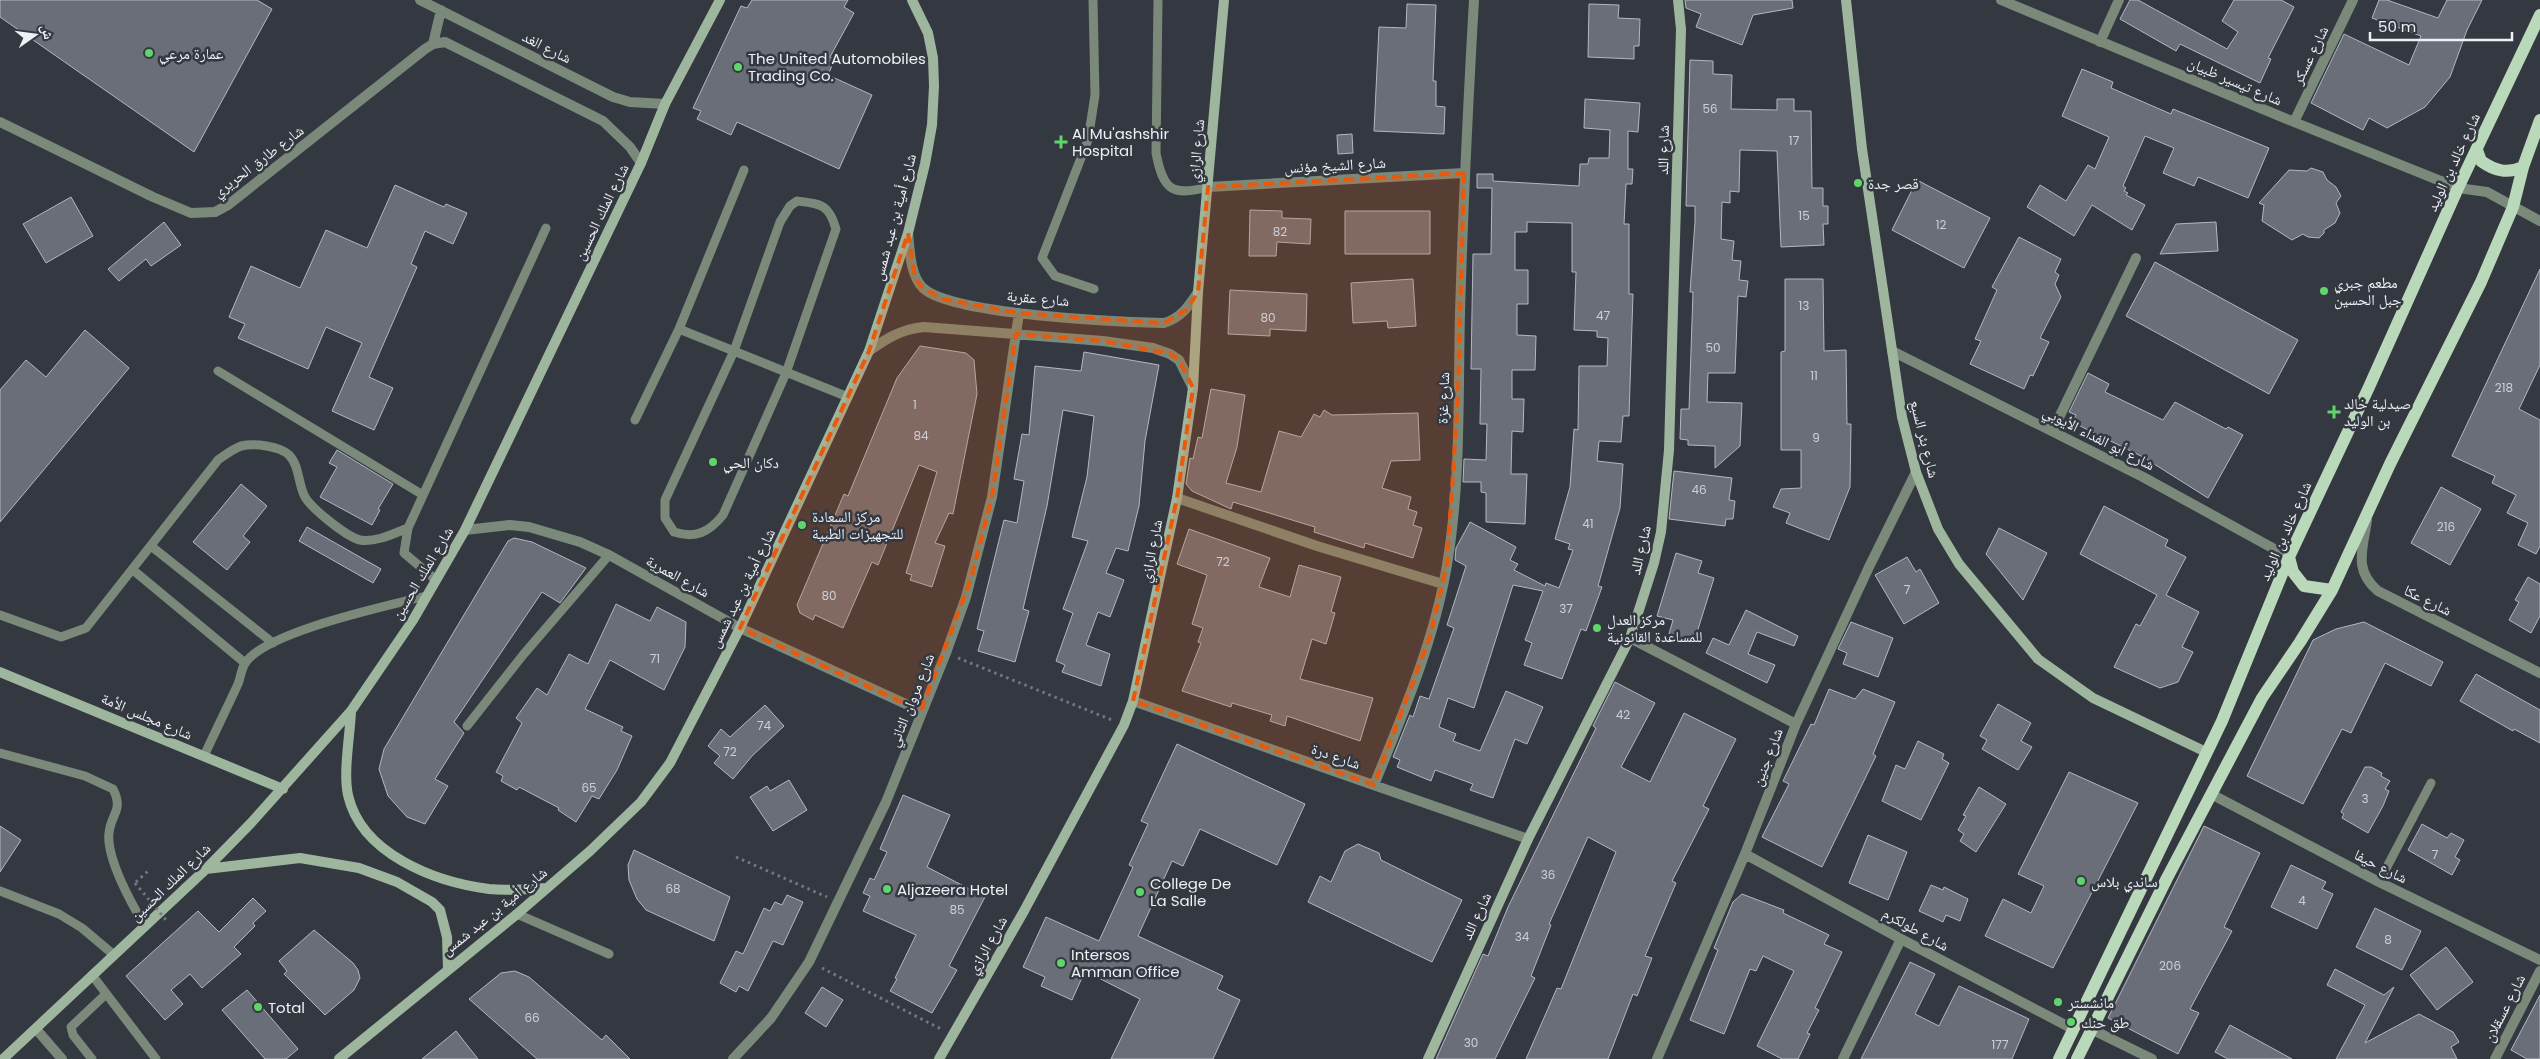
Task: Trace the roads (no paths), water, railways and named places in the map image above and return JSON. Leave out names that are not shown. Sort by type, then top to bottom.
[{"type":"main road","name":"شارع الملك الحسين","points":[[3,1059],[206,870],[283,788],[351,711],[413,620],[465,530],[641,163],[665,104],[720,0]]},
{"type":"main road","name":"شارع أمية بن عبد شمس","points":[[339,1059],[590,852],[641,802],[670,763],[740,628],[869,351],[908,233],[926,164],[932,125],[934,86],[933,58],[928,33],[912,0]]},
{"type":"main road","name":"شارع الرازي","points":[[939,1059],[1024,911],[1124,725],[1134,701],[1177,498],[1193,388],[1198,292],[1224,0]]},
{"type":"main road","name":"شارع اللد","points":[[1428,1059],[1528,839],[1630,638],[1654,563],[1661,532],[1669,450],[1681,29],[1678,0]]},
{"type":"main road","name":"شارع بئر السبع","points":[[1846,0],[1862,149],[1902,417],[1916,472],[1938,528],[1959,564],[2038,659],[2093,698],[2206,752]]},
{"type":"main road","name":"شارع خالد بن الوليد","points":[[2059,1059],[2241,678],[2289,557],[2369,387],[2458,188],[2540,15]]},
{"type":"main road","points":[[2077,1059],[2211,794],[2262,698],[2332,590],[2390,464],[2482,282],[2513,207],[2523,167],[2540,120]]},
{"type":"main road","points":[[2477,150],[2481,161],[2494,169],[2508,172],[2523,167]]},
{"type":"main road","points":[[2289,557],[2293,572],[2304,586],[2332,590]]},
{"type":"main road","name":"شارع مجلس الأمة","points":[[0,672],[283,788]]},
{"type":"main road","points":[[351,711],[347,793],[364,829],[374,839],[396,857],[420,870],[451,881],[488,889],[546,888]]},
{"type":"main road","points":[[206,870],[300,858],[359,868],[397,882],[432,902],[440,910],[448,936],[448,969]]},
{"type":"street","name":"شارع الغد","points":[[420,0],[613,97],[639,103],[665,104]]},
{"type":"street","name":"شارع غزة","points":[[1374,786],[1409,699],[1430,637],[1443,584],[1450,536],[1455,470],[1464,173],[1474,0]]},
{"type":"street","name":"شارع تيسير ظبيان","points":[[2001,0],[2458,188],[2487,192],[2540,221]]},
{"type":"street","points":[[2100,42],[2119,0]]},
{"type":"street","name":"شارع عسكر","points":[[2294,122],[2353,0]]},
{"type":"street","points":[[441,10],[433,44],[445,42],[456,45],[594,116],[617,133],[641,163]]},
{"type":"street","name":"شارع طارق الحريري","points":[[0,122],[153,197],[191,212],[215,212],[228,205],[433,44]]},
{"type":"street","name":"شارع الشيخ مؤنس","points":[[1208,187],[1464,173]]},
{"type":"street","name":"شارع عقربة","points":[[908,233],[915,276],[922,286],[930,294],[959,304],[1019,312],[1164,323],[1173,320],[1187,309],[1198,292]]},
{"type":"street","points":[[2053,430],[2136,258]]},
{"type":"street","name":"شارع مروان الثاني","points":[[733,1059],[771,1018],[810,962],[886,802],[921,711],[946,653],[966,597],[992,497],[1019,312]]},
{"type":"street","points":[[869,351],[888,338],[912,328],[940,327],[1103,341],[1153,348],[1170,354],[1179,360],[1193,388]]},
{"type":"street","name":"شارع أبو الفداء الأيوبي","points":[[1892,351],[2053,430],[2289,557]]},
{"type":"street","name":"شارع جنين","points":[[1657,1059],[1745,854],[1796,724],[1869,567],[1916,472]]},
{"type":"street","points":[[1177,498],[1317,546],[1443,584]]},
{"type":"street","name":"شارع عكا","points":[[2368,515],[2361,559],[2367,582],[2378,592],[2540,673]]},
{"type":"street","name":"شارع العمرية","points":[[465,530],[510,525],[529,527],[580,542],[610,554],[740,628],[921,711]]},
{"type":"street","points":[[1630,638],[1796,724]]},
{"type":"street","name":"شارع درة","points":[[1134,701],[1528,839]]},
{"type":"street","name":"شارع حيفا","points":[[2211,794],[2379,882],[2540,960]]},
{"type":"street","name":"شارع طولكرم","points":[[1745,854],[1901,939],[2073,1029]]},
{"type":"street","points":[[1843,1059],[1901,939]]},
{"type":"street","name":"شارع عسقلان","points":[[2495,1059],[2540,971]]},
{"type":"street","points":[[36,1029],[62,1059]]},
{"type":"street","points":[[2091,1029],[2152,1059]]},
{"type":"lane","points":[[1093,0],[1095,95],[1088,140],[1042,258],[1055,276],[1094,289]]},
{"type":"lane","points":[[1158,0],[1156,153],[1160,176],[1167,185],[1180,192],[1208,187]]},
{"type":"lane","points":[[635,420],[679,330],[744,170]]},
{"type":"lane","points":[[798,202],[821,204],[832,214],[836,229],[786,373],[723,515],[711,530],[686,536],[674,532],[665,518],[665,500],[734,351],[780,222],[790,206],[798,202]]},
{"type":"lane","points":[[436,580],[404,554],[408,528],[546,228]]},
{"type":"lane","points":[[679,330],[848,397]]},
{"type":"lane","points":[[218,371],[423,494]]},
{"type":"lane","points":[[0,614],[61,637],[86,628],[218,460],[242,446],[275,448],[289,455],[295,464],[304,495],[313,507],[330,522],[360,540],[387,536],[408,528]]},
{"type":"lane","points":[[152,546],[273,643]]},
{"type":"lane","points":[[468,726],[523,654],[610,554]]},
{"type":"lane","points":[[133,570],[245,663]]},
{"type":"lane","points":[[204,756],[239,681],[245,663],[254,654],[273,643],[318,624],[426,596]]},
{"type":"lane","points":[[0,753],[85,776],[113,789],[119,808],[109,832],[110,844],[134,908],[145,926]]},
{"type":"lane","points":[[2379,882],[2431,783]]},
{"type":"lane","points":[[0,891],[59,914],[82,928],[114,955]]},
{"type":"lane","points":[[517,914],[609,954]]},
{"type":"lane","points":[[92,975],[156,1059]]},
{"type":"lane","points":[[92,1059],[73,1035],[71,1027],[106,994]]},
{"type":"place","name":"عمارة مرعي","points":[[149,53]]},
{"type":"place","name":"The United Automobiles Trading Co.","points":[[738,67]]},
{"type":"place","name":"Al Mu'ashshir Hospital","points":[[1061,142]]},
{"type":"place","name":"قصر جدة","points":[[1858,183]]},
{"type":"place","name":"مطعم جبري جبل الحسين","points":[[2324,291]]},
{"type":"place","name":"صيدلية خالد بن الوليد","points":[[2334,412]]},
{"type":"place","name":"دكان الحي","points":[[713,462]]},
{"type":"place","name":"مركز السعادة للتجهيزات الطبية","points":[[802,525]]},
{"type":"place","name":"مركز العدل للمساعدة القانونية","points":[[1597,628]]},
{"type":"place","name":"ساندي بلاس","points":[[2081,881]]},
{"type":"place","name":"Aljazeera Hotel","points":[[887,889]]},
{"type":"place","name":"College De La Salle","points":[[1140,892]]},
{"type":"place","name":"Intersos Amman Office","points":[[1061,963]]},
{"type":"place","name":"مانشستر","points":[[2058,1002]]},
{"type":"place","name":"Total","points":[[258,1007]]},
{"type":"place","name":"طق حنك","points":[[2071,1022]]}]
